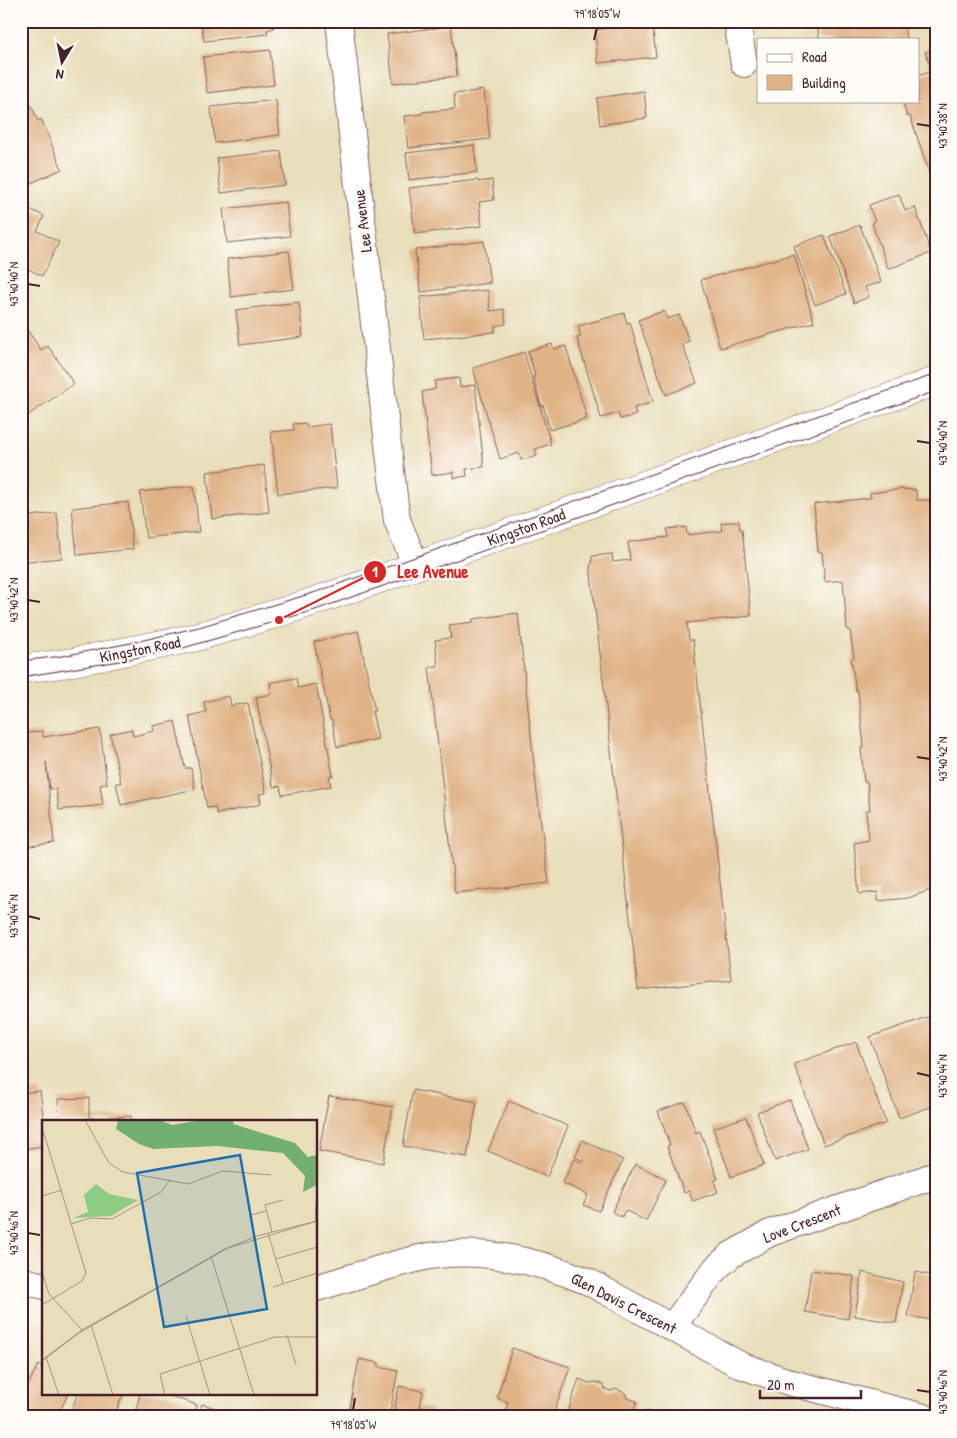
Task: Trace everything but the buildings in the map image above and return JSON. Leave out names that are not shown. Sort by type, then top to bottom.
[{"type":"main road","name":"Kingston Road","points":[[21,669],[68,663],[193,638],[293,608],[936,381]]},
{"type":"street","name":"Lee Avenue","points":[[339,21],[397,520],[416,566]]},
{"type":"street","points":[[737,21],[744,64]]},
{"type":"street","name":"Love Crescent","points":[[672,1327],[716,1268],[731,1255],[770,1233],[936,1175]]},
{"type":"street","name":"Glen Davis Crescent","points":[[318,1287],[437,1255],[474,1253],[512,1258],[568,1273],[589,1282],[740,1365],[792,1383],[924,1417]]},
{"type":"street","points":[[21,1280],[42,1285]]},
{"type":"tram line","points":[[21,661],[62,656],[131,643],[199,627],[313,593],[936,374]]},
{"type":"tram line","points":[[21,677],[120,661],[183,648],[315,610],[936,391]]},
{"type":"place","name":"Lee Avenue","points":[[279,620]]}]
